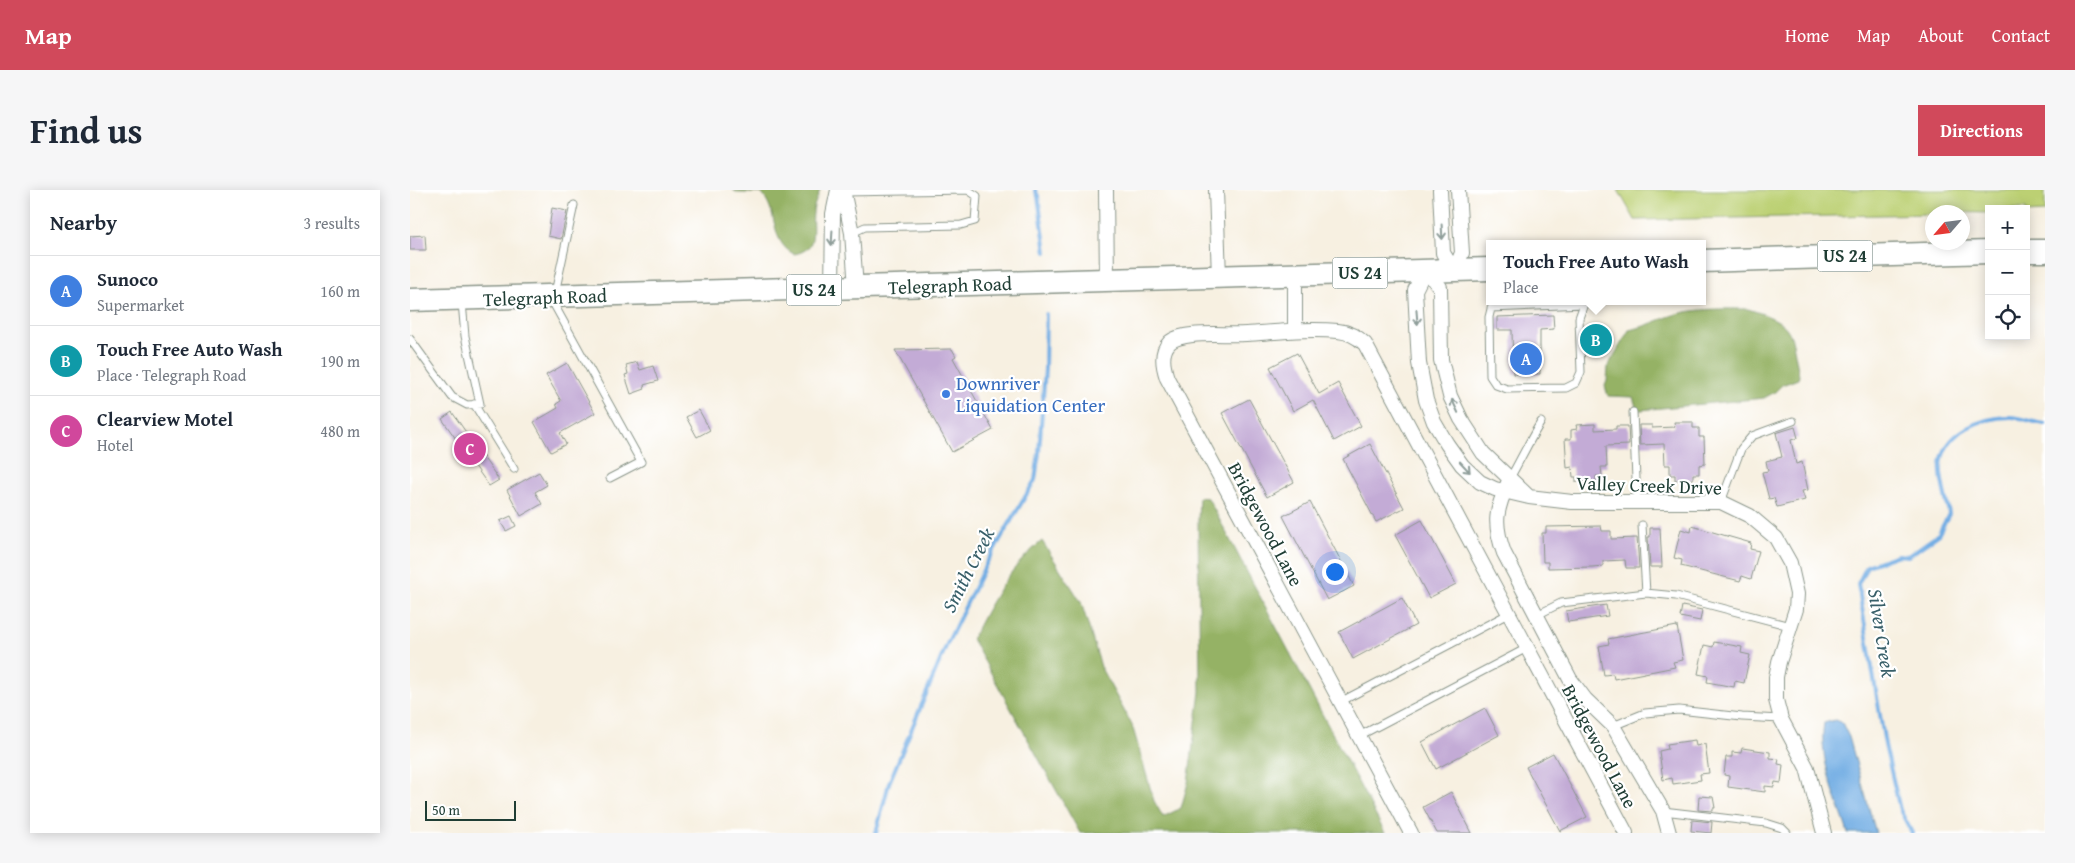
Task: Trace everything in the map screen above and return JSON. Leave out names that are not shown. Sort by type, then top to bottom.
[{"type":"main road","points":[[2030,251],[2045,251]]},
{"type":"main road","name":"US 24","points":[[1706,261],[1985,252]]},
{"type":"main road","name":"Telegraph Road","points":[[410,300],[1486,269]]},
{"type":"street","points":[[1106,190],[1107,281]]},
{"type":"street","points":[[1216,190],[1219,277]]},
{"type":"street","points":[[1440,190],[1443,253],[1454,270]]},
{"type":"street","points":[[1454,270],[1462,253],[1458,190]]},
{"type":"street","points":[[841,191],[852,233],[856,288]]},
{"type":"street","points":[[832,289],[833,214],[841,191]]},
{"type":"street","name":"Valley Creek Drive","points":[[1507,485],[1461,420],[1450,396],[1441,360],[1440,287],[1425,270],[1415,290],[1419,363],[1426,400],[1434,422],[1447,444],[1462,465],[1480,482],[1507,485],[1529,497],[1572,502],[1721,502],[1738,509],[1760,523],[1776,538],[1785,552],[1794,573],[1797,594],[1796,609],[1776,677],[1776,700],[1780,719],[1807,768],[1824,833]]},
{"type":"street","points":[[1295,275],[1295,329]]},
{"type":"street","name":"Bridgewood Lane","points":[[1411,833],[1164,369],[1163,355],[1166,348],[1171,341],[1178,337],[1295,329],[1339,331],[1359,338],[1370,350],[1508,614],[1626,833]]},
{"type":"street","points":[[1419,363],[1441,360]]},
{"type":"street","points":[[1507,485],[1498,504],[1496,520],[1499,540],[1508,561],[1570,679],[1585,698],[1614,726],[1664,810],[1669,833]]},
{"type":"lane","points":[[841,191],[968,190],[977,193],[975,221],[962,225],[865,227],[852,233]]},
{"type":"lane","points":[[574,205],[552,296],[641,462],[610,478]]},
{"type":"lane","points":[[410,339],[452,397],[467,405],[480,404],[465,336],[462,299]]},
{"type":"lane","points":[[1492,305],[1489,317],[1490,376],[1496,385],[1507,389],[1566,388],[1576,383],[1581,372],[1579,318],[1584,305]]},
{"type":"lane","points":[[474,404],[514,469]]},
{"type":"lane","points":[[1633,412],[1637,501]]},
{"type":"lane","points":[[1721,502],[1741,449],[1752,436],[1793,421]]},
{"type":"lane","points":[[1507,485],[1523,457],[1524,450],[1541,422]]},
{"type":"lane","points":[[1642,526],[1646,593]]},
{"type":"lane","points":[[1537,616],[1561,603],[1646,593],[1676,596],[1790,626]]},
{"type":"lane","points":[[1340,702],[1508,614]]},
{"type":"lane","points":[[1359,736],[1527,648]]},
{"type":"lane","points":[[1614,726],[1645,713],[1679,710],[1742,718],[1780,719]]},
{"type":"lane","points":[[1664,810],[1759,822],[1782,828],[1787,833]]},
{"type":"green space","points":[[733,190],[820,190],[813,210],[810,244],[802,252],[794,254],[786,249],[777,234],[767,200],[761,193],[738,193]]},
{"type":"green space","points":[[1618,190],[2045,190],[2045,212],[2030,213],[2030,205],[1985,205],[1985,213],[1970,213],[1970,205],[1925,205],[1925,214],[1635,220]]},
{"type":"green space","points":[[1748,309],[1775,319],[1788,331],[1792,338],[1799,375],[1798,379],[1782,385],[1775,392],[1764,398],[1641,410],[1637,410],[1633,397],[1608,396],[1605,386],[1608,366],[1629,330],[1689,311]]},
{"type":"green space","points":[[1199,497],[1208,498],[1385,833],[1080,833],[972,639],[1001,586],[1019,563],[1042,541],[1081,602],[1102,670],[1132,725],[1154,801],[1163,817],[1181,808],[1188,783],[1200,692]]},
{"type":"water","points":[[1835,720],[1842,723],[1849,737],[1876,833],[1848,833],[1830,779],[1824,751],[1824,723]]},
{"type":"building","points":[[552,208],[567,211],[561,239],[548,236]]},
{"type":"building","points":[[425,235],[426,250],[410,250],[410,236]]},
{"type":"building","points":[[1553,315],[1554,329],[1540,330],[1540,374],[1513,374],[1512,330],[1497,330],[1497,317]]},
{"type":"building","points":[[1591,328],[1601,328],[1601,352],[1591,353]]},
{"type":"building","name":"Downriver Liquidation Center","points":[[952,349],[956,356],[953,358],[993,430],[952,452],[895,350]]},
{"type":"building","points":[[1297,353],[1319,394],[1338,383],[1361,426],[1334,441],[1313,400],[1293,411],[1270,367]]},
{"type":"building","points":[[637,362],[640,370],[653,366],[658,381],[644,385],[645,389],[631,394],[625,375],[628,374],[626,365]]},
{"type":"building","points":[[567,363],[595,413],[560,433],[566,444],[551,452],[534,422],[558,408],[556,404],[561,401],[546,375]]},
{"type":"building","points":[[1249,399],[1294,482],[1267,497],[1222,413]]},
{"type":"building","points":[[699,410],[710,430],[697,437],[686,417]]},
{"type":"building","points":[[452,412],[499,480],[489,486],[442,419]]},
{"type":"building","points":[[1674,422],[1693,422],[1693,428],[1699,428],[1699,437],[1704,437],[1705,464],[1699,465],[1699,474],[1693,474],[1693,479],[1675,480],[1675,475],[1670,475],[1670,465],[1665,465],[1664,444],[1640,445],[1639,425],[1652,425],[1652,428],[1675,427]]},
{"type":"building","points":[[1595,424],[1595,430],[1616,429],[1616,426],[1628,426],[1629,445],[1606,446],[1607,467],[1601,467],[1602,476],[1596,476],[1596,481],[1576,482],[1576,477],[1573,477],[1572,467],[1567,468],[1565,439],[1571,439],[1571,430],[1577,429],[1576,425]]},
{"type":"building","points":[[1795,427],[1798,438],[1791,440],[1796,464],[1802,462],[1808,490],[1802,491],[1805,500],[1777,507],[1774,498],[1769,499],[1762,472],[1768,471],[1766,461],[1782,457],[1776,433]]},
{"type":"building","points":[[1370,444],[1404,508],[1376,522],[1343,459]]},
{"type":"building","points":[[539,472],[547,485],[535,492],[542,504],[521,516],[507,490]]},
{"type":"building","points":[[1310,502],[1354,586],[1327,600],[1283,516]]},
{"type":"building","points":[[511,516],[516,526],[506,531],[500,521]]},
{"type":"building","points":[[1422,520],[1456,584],[1429,598],[1395,535]]},
{"type":"building","points":[[1601,526],[1602,531],[1611,531],[1611,539],[1637,538],[1639,568],[1626,568],[1625,560],[1603,561],[1603,566],[1592,567],[1548,568],[1548,562],[1543,562],[1542,533],[1546,533],[1546,527]]},
{"type":"building","points":[[1692,526],[1751,543],[1750,549],[1759,551],[1751,579],[1742,576],[1740,581],[1681,566],[1682,560],[1674,558],[1681,529],[1691,532]]},
{"type":"building","points":[[1650,528],[1660,528],[1662,567],[1650,567],[1648,537],[1650,537]]},
{"type":"building","points":[[1402,598],[1416,625],[1353,659],[1339,632]]},
{"type":"building","points":[[1606,605],[1608,616],[1568,622],[1566,611]]},
{"type":"building","points":[[1682,606],[1702,610],[1700,621],[1680,617]]},
{"type":"building","points":[[1677,626],[1683,660],[1673,662],[1675,667],[1614,679],[1613,674],[1604,675],[1599,646],[1609,644],[1608,639]]},
{"type":"building","points":[[1714,642],[1742,647],[1741,653],[1750,655],[1744,683],[1735,681],[1734,687],[1707,682],[1708,676],[1698,674],[1704,645],[1713,647]]},
{"type":"building","points":[[1485,708],[1499,735],[1436,769],[1422,742]]},
{"type":"building","points":[[1695,740],[1696,746],[1705,744],[1709,773],[1700,774],[1701,780],[1673,784],[1672,778],[1663,780],[1659,751],[1668,749],[1667,744]]},
{"type":"building","points":[[1742,748],[1770,752],[1770,758],[1779,759],[1778,764],[1783,765],[1781,783],[1775,782],[1774,787],[1765,786],[1765,792],[1728,787],[1729,776],[1724,775],[1726,757],[1732,757],[1732,752],[1741,753]]},
{"type":"building","points":[[1553,753],[1587,817],[1560,831],[1526,767]]},
{"type":"building","points":[[1451,792],[1472,833],[1437,833],[1423,807]]},
{"type":"building","points":[[1699,796],[1713,797],[1715,808],[1713,808],[1713,811],[1698,810]]},
{"type":"building","points":[[1692,820],[1712,822],[1711,833],[1691,831]]},
{"type":"waterway","name":"Smith Creek","points":[[1035,190],[1038,196],[1046,252]]},
{"type":"waterway","name":"Smith Creek","points":[[876,833],[889,783],[947,644],[987,562],[1035,480],[1039,453],[1045,369],[1046,314]]},
{"type":"waterway","name":"Silver Creek","points":[[1912,833],[1900,810],[1885,745],[1858,584],[1867,566],[1898,555],[1908,556],[1938,535],[1949,514],[1942,482],[1941,465],[1944,453],[1957,435],[1976,423],[2000,418],[2015,417],[2045,424]]},
{"type":"place","name":"Touch Free Auto Wash","points":[[1596,340]]},
{"type":"place","name":"Sunoco","points":[[1526,359]]},
{"type":"place","name":"Downriver Liquidation Center","points":[[946,394]]},
{"type":"place","name":"Clearview Motel","points":[[470,449]]}]
